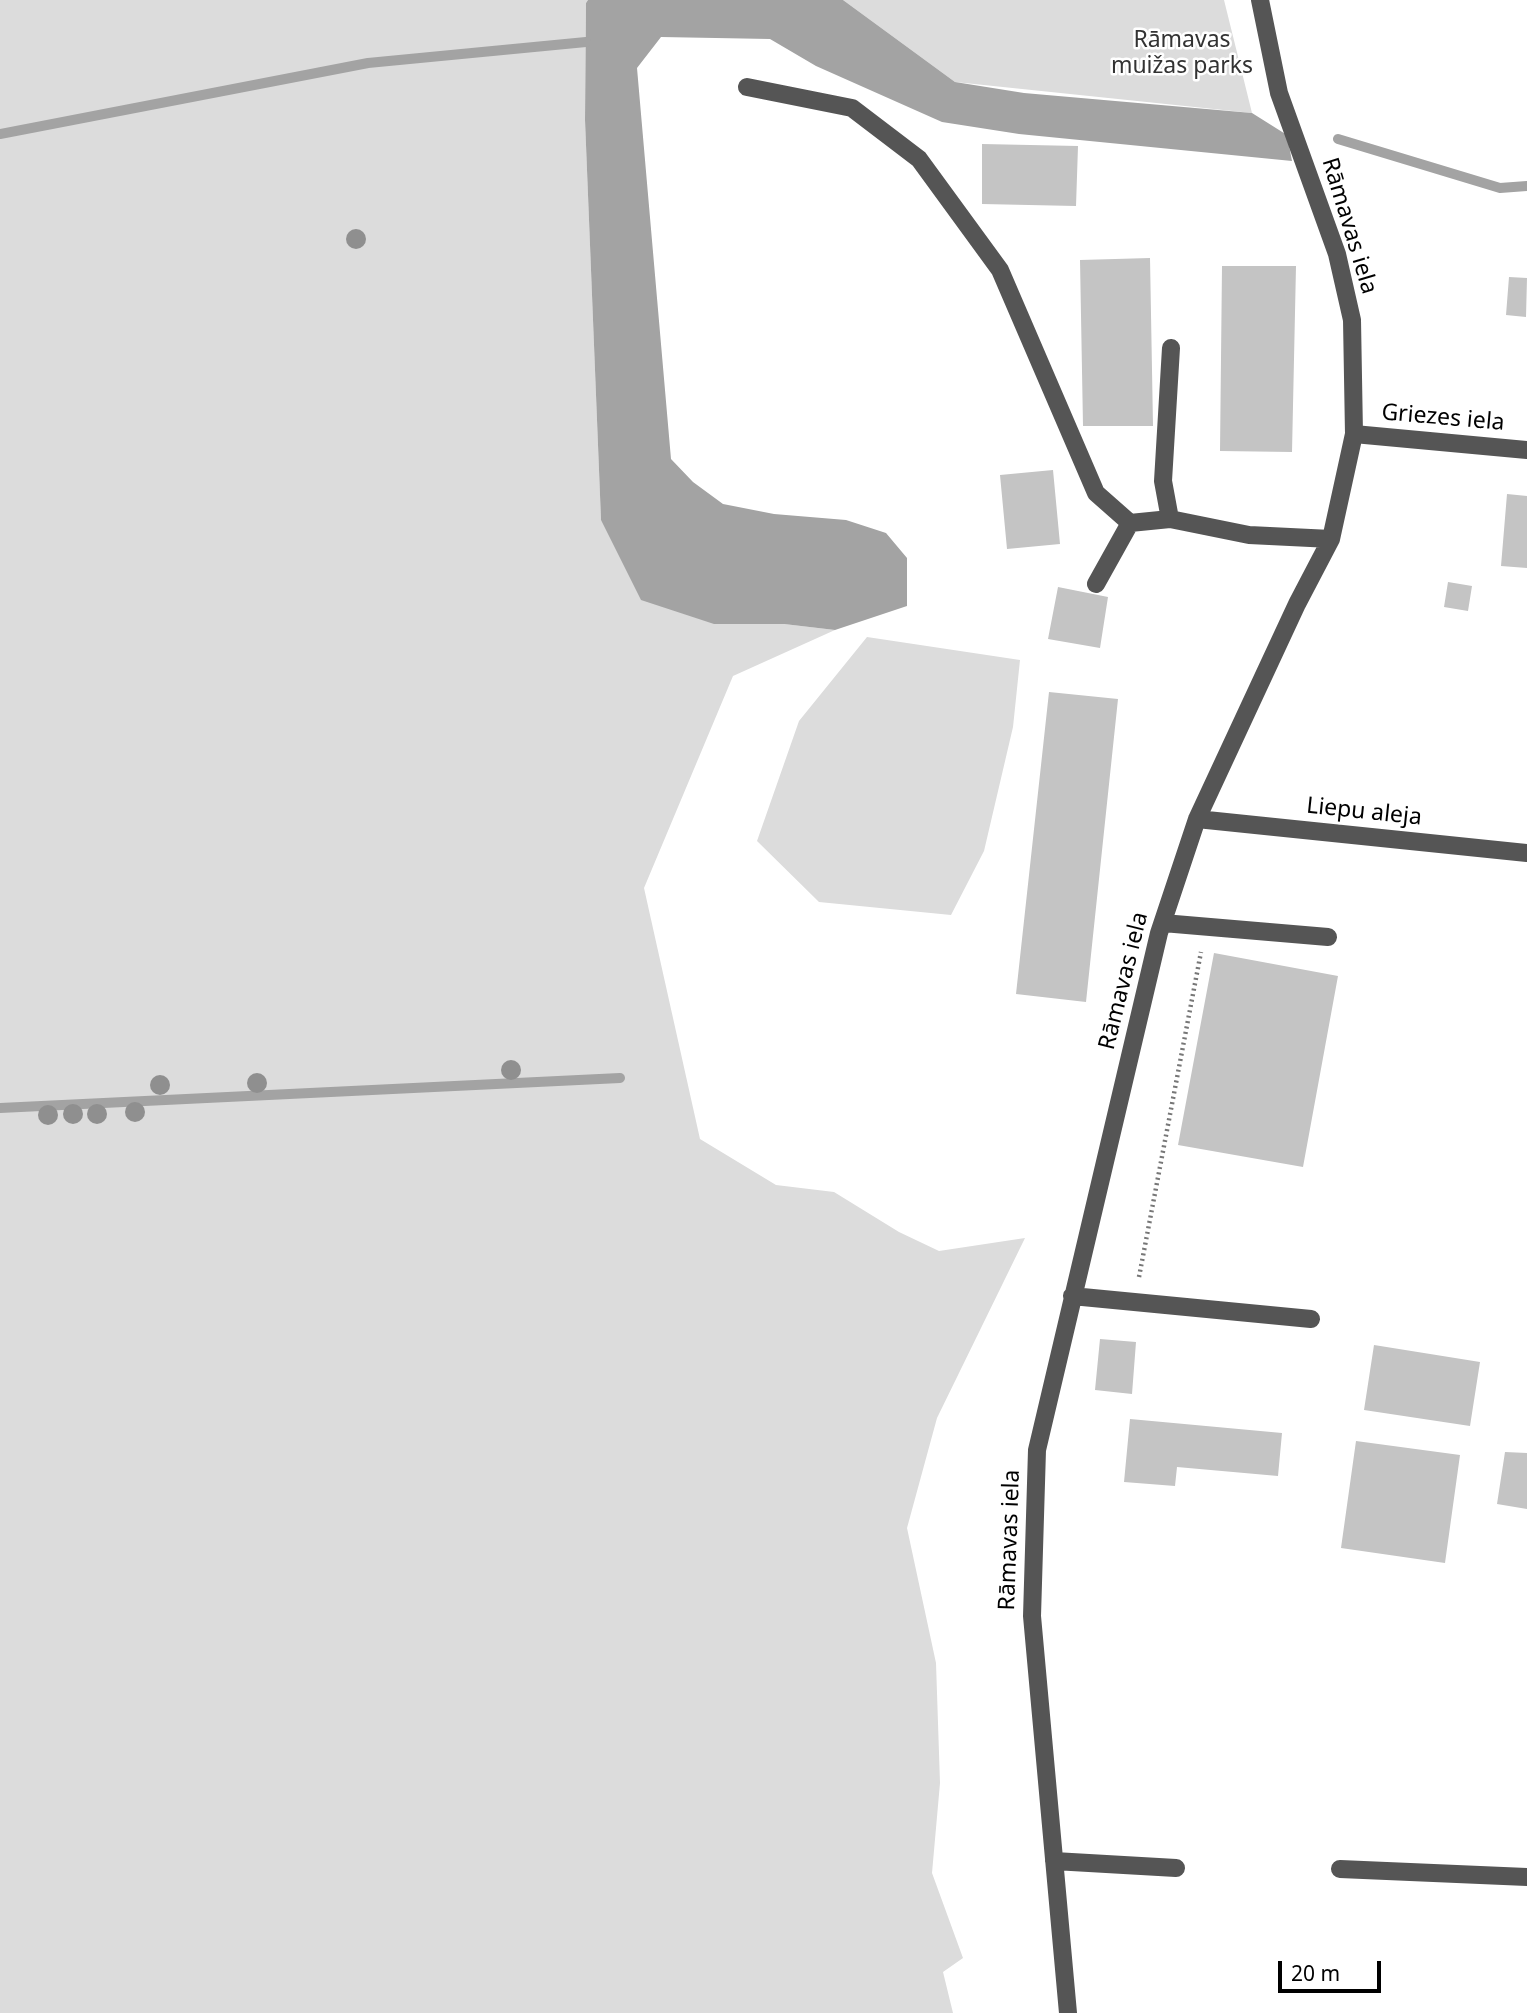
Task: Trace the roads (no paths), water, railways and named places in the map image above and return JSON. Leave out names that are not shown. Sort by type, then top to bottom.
[{"type":"street","name":"Rāmavas iela","points":[[1068,2013],[1032,1616],[1037,1450],[1163,923],[1197,819],[1297,604],[1331,539],[1354,434],[1352,320],[1337,254],[1279,93],[1260,0]]},
{"type":"street","points":[[747,88],[852,108],[919,159],[1000,270],[1096,494],[1130,523],[1170,519],[1249,535],[1331,539]]},
{"type":"street","points":[[1170,519],[1163,481],[1171,348]]},
{"type":"street","name":"Griezes iela","points":[[1354,434],[1527,450]]},
{"type":"street","points":[[1096,584],[1130,523]]},
{"type":"street","name":"Liepu aleja","points":[[1197,819],[1527,853]]},
{"type":"street","points":[[1163,923],[1328,937]]},
{"type":"street","points":[[1072,1296],[1311,1319]]},
{"type":"street","points":[[1054,1861],[1176,1868]]},
{"type":"street","points":[[1340,1869],[1527,1877]]},
{"type":"waterway","points":[[0,134],[368,63],[586,42]]},
{"type":"waterway","points":[[1338,139],[1500,188],[1527,186]]},
{"type":"waterway","points":[[0,1108],[620,1078]]},
{"type":"park label","name":"Rāmavas muižas parks","points":[[1182,53]]}]
